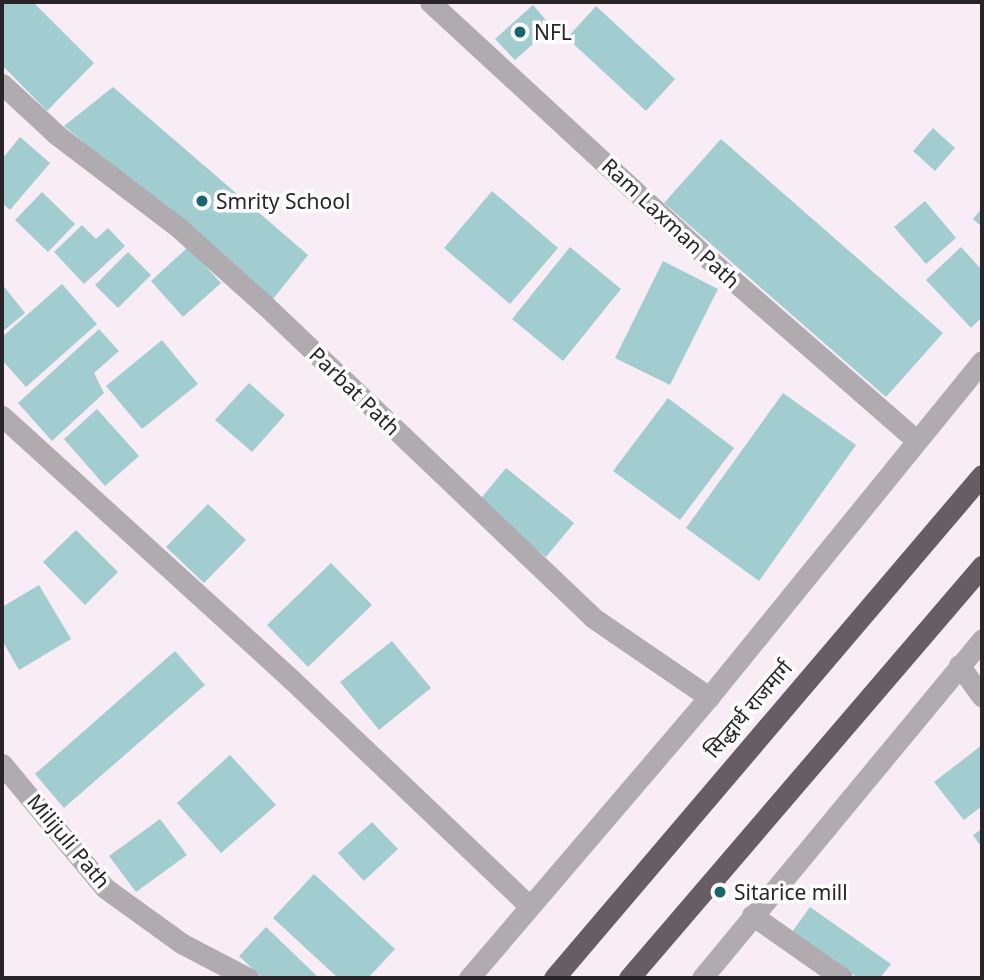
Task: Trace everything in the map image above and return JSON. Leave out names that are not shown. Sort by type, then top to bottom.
[{"type":"highway","name":"सिद्धार्थ राजमार्ग","points":[[554,978],[982,475]]},
{"type":"highway","points":[[629,978],[982,566]]},
{"type":"street","name":"Ram Laxman Path","points":[[430,2],[704,255],[916,440]]},
{"type":"street","name":"Parbat Path","points":[[2,83],[267,307],[592,617],[709,697]]},
{"type":"street","points":[[469,978],[709,697],[982,361]]},
{"type":"street","points":[[2,416],[291,679],[529,906]]},
{"type":"street","points":[[702,978],[982,639]]},
{"type":"street","points":[[959,665],[982,697]]},
{"type":"street","name":"Milijuli Path","points":[[2,764],[105,888],[181,943],[248,978]]},
{"type":"street","points":[[752,915],[842,978]]},
{"type":"building","points":[[2,2],[33,2],[94,63],[47,111],[2,65]]},
{"type":"building","points":[[533,5],[552,27],[515,60],[495,39]]},
{"type":"building","points":[[596,6],[675,79],[646,111],[567,38]]},
{"type":"building","name":"Smrity School","points":[[113,87],[308,255],[273,299],[64,126]]},
{"type":"building","points":[[933,128],[955,148],[935,171],[913,151]]},
{"type":"building","points":[[20,137],[50,163],[10,210],[2,203],[2,159]]},
{"type":"building","points":[[721,139],[943,333],[886,397],[664,203]]},
{"type":"building","points":[[492,191],[558,248],[510,304],[444,248]]},
{"type":"building","points":[[42,192],[75,224],[48,252],[15,220]]},
{"type":"building","points":[[925,201],[956,238],[926,264],[894,227]]},
{"type":"building","points":[[982,208],[982,227],[973,219]]},
{"type":"building","points":[[82,225],[96,239],[108,228],[125,246],[84,284],[54,252]]},
{"type":"building","points":[[188,247],[221,283],[183,317],[151,281]]},
{"type":"building","points":[[570,247],[621,289],[563,361],[512,319]]},
{"type":"building","points":[[961,247],[982,270],[982,317],[971,328],[926,280]]},
{"type":"building","points":[[128,252],[151,275],[118,308],[95,285]]},
{"type":"building","points":[[663,261],[718,289],[670,385],[615,358]]},
{"type":"building","points":[[2,284],[25,313],[2,332]]},
{"type":"building","points":[[62,284],[97,324],[26,387],[2,360],[2,337]]},
{"type":"building","points":[[99,329],[119,351],[94,373],[104,393],[52,441],[18,403]]},
{"type":"building","points":[[162,340],[198,384],[142,429],[106,386]]},
{"type":"building","points":[[249,383],[285,415],[252,452],[215,420]]},
{"type":"building","points":[[783,393],[856,445],[759,581],[686,528]]},
{"type":"building","points":[[668,398],[734,448],[680,520],[613,471]]},
{"type":"building","points":[[97,409],[139,456],[105,486],[64,439]]},
{"type":"building","points":[[506,468],[574,523],[546,557],[478,502]]},
{"type":"building","points":[[208,504],[246,540],[204,583],[166,547]]},
{"type":"building","points":[[76,530],[118,572],[85,605],[43,562]]},
{"type":"building","points":[[331,563],[372,605],[308,667],[267,625]]},
{"type":"building","points":[[39,585],[71,639],[19,670],[2,640],[2,607]]},
{"type":"building","points":[[392,641],[431,688],[379,730],[340,682]]},
{"type":"building","points":[[175,651],[205,685],[64,808],[35,774]]},
{"type":"building","points":[[982,745],[982,806],[964,820],[934,782]]},
{"type":"building","points":[[230,755],[276,805],[221,853],[177,803]]},
{"type":"building","points":[[160,819],[187,855],[136,892],[109,856]]},
{"type":"building","points":[[372,822],[398,849],[364,881],[338,853]]},
{"type":"building","points":[[982,829],[982,848],[973,835]]},
{"type":"building","points":[[314,874],[395,949],[368,978],[338,978],[273,918]]},
{"type":"building","points":[[810,907],[891,964],[880,978],[858,978],[792,932]]},
{"type":"building","points":[[266,927],[319,978],[262,978],[239,956]]},
{"type":"place","name":"NFL","points":[[520,32]]},
{"type":"place","name":"Smrity School","points":[[202,201]]},
{"type":"place","name":"Sitarice mill","points":[[720,892]]}]
